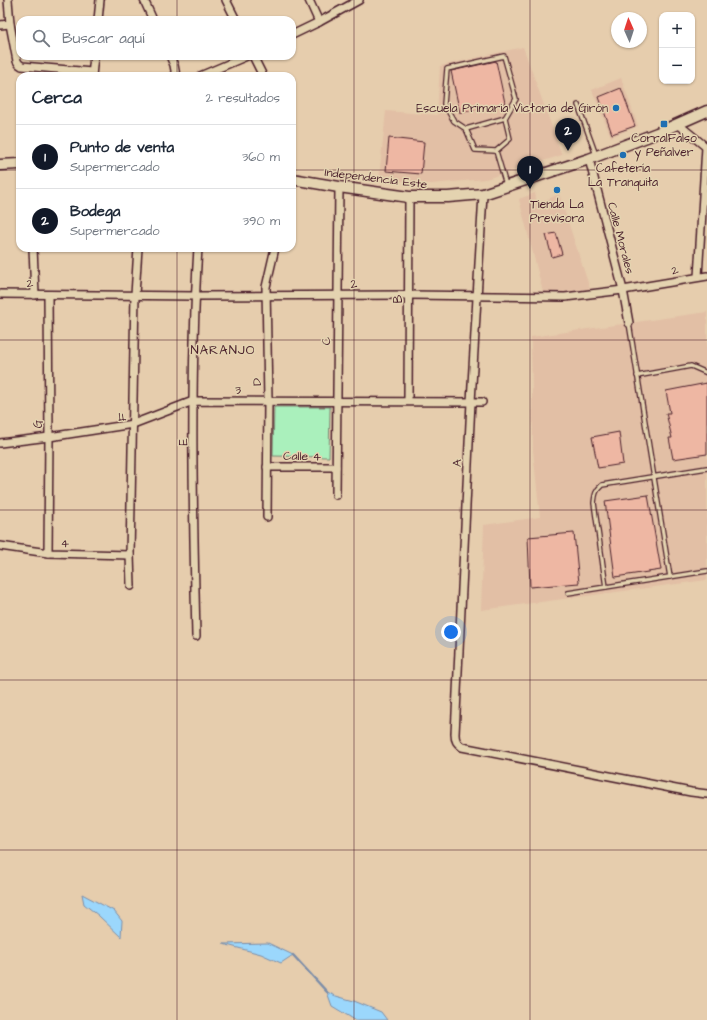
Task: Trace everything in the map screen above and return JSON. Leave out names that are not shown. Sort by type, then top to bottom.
[{"type":"main road","name":"Independencia Este","points":[[296,180],[410,197],[448,197],[483,194],[592,157],[678,124],[707,111]]},
{"type":"main road","points":[[0,165],[16,164]]},
{"type":"street","points":[[8,0],[10,24],[16,55]]},
{"type":"street","points":[[98,16],[100,0]]},
{"type":"street","points":[[144,0],[152,16]]},
{"type":"street","points":[[226,0],[234,16]]},
{"type":"street","points":[[309,0],[319,22]]},
{"type":"street","points":[[296,33],[359,0]]},
{"type":"street","points":[[0,25],[10,24]]},
{"type":"street","points":[[17,60],[22,66],[74,72]]},
{"type":"street","points":[[92,72],[94,60]]},
{"type":"street","points":[[172,60],[175,72]]},
{"type":"street","points":[[209,72],[238,60]]},
{"type":"street","points":[[255,60],[261,72]]},
{"type":"street","points":[[678,124],[706,147],[698,278]]},
{"type":"street","name":"Calle Morales","points":[[592,157],[623,290],[629,323]]},
{"type":"street","name":"C","points":[[336,495],[339,187]]},
{"type":"street","name":"A","points":[[483,194],[471,402],[455,739],[457,744],[462,747],[707,794]]},
{"type":"street","name":"B","points":[[408,401],[410,197]]},
{"type":"street","points":[[33,252],[35,294]]},
{"type":"street","name":"F","points":[[131,586],[130,555],[135,295],[138,252]]},
{"type":"street","name":"E","points":[[196,636],[194,554],[194,401],[195,296],[198,252]]},
{"type":"street","name":"D","points":[[267,517],[268,401],[266,287],[274,252]]},
{"type":"street","name":"2","points":[[0,294],[565,297],[623,290],[707,276]]},
{"type":"street","name":"G","points":[[48,295],[48,553]]},
{"type":"street","name":"3","points":[[0,443],[49,438],[133,424],[194,401],[482,402]]},
{"type":"street","name":"Calle 4","points":[[267,467],[336,467]]},
{"type":"street","name":"4","points":[[0,546],[48,553],[130,555]]},
{"type":"lane","points":[[504,56],[516,99],[505,118],[510,140],[496,151],[475,150],[466,129],[454,121],[444,104],[447,70],[504,56]]},
{"type":"lane","points":[[578,105],[592,157]]},
{"type":"lane","points":[[466,129],[505,118]]},
{"type":"lane","points":[[496,151],[506,186]]},
{"type":"lane","points":[[629,323],[670,577]]},
{"type":"lane","points":[[638,376],[691,366],[707,373]]},
{"type":"lane","points":[[606,587],[594,503],[595,494],[598,489],[602,485],[707,468]]},
{"type":"lane","points":[[568,593],[707,571]]},
{"type":"shaded area","points":[[523,47],[562,155],[486,179],[431,184],[379,179],[386,111],[437,115],[440,66]]},
{"type":"shaded area","name":"Escuela Primaria Victoria de Girón","points":[[621,78],[638,126],[611,137],[592,90]]},
{"type":"shaded area","points":[[535,193],[537,204],[559,194],[590,289],[572,292],[543,292],[519,199]]},
{"type":"shaded area","points":[[707,312],[707,580],[481,610],[484,525],[540,517],[533,450],[531,337]]},
{"type":"green space","points":[[274,407],[330,407],[329,457],[273,456]]},
{"type":"water","points":[[82,894],[114,911],[122,921],[121,937],[84,904]]},
{"type":"water","points":[[268,943],[293,955],[281,963],[261,954],[223,944]]},
{"type":"water","points":[[327,992],[381,1012],[387,1020],[355,1020],[332,1006]]},
{"type":"building","points":[[496,61],[505,103],[460,113],[451,71]]},
{"type":"building","name":"Escuela Primaria Victoria de Girón","points":[[621,88],[635,126],[612,134],[599,97]]},
{"type":"building","points":[[389,138],[424,142],[421,174],[386,171]]},
{"type":"building","points":[[556,233],[562,254],[552,257],[546,235]]},
{"type":"building","points":[[707,383],[707,454],[673,459],[669,438],[672,438],[666,413],[670,413],[666,391]]},
{"type":"building","points":[[619,432],[623,464],[598,468],[592,437]]},
{"type":"building","points":[[648,495],[661,570],[615,577],[605,501]]},
{"type":"building","points":[[574,533],[579,583],[530,587],[528,537]]},
{"type":"waterway","points":[[293,955],[327,992]]},
{"type":"place","name":"Escuela Primaria Victoria de Girón","points":[[616,108]]},
{"type":"place","name":"CorralFalso y Peñalver","points":[[664,124]]},
{"type":"place","name":"Bodega","points":[[568,151]]},
{"type":"place","name":"Cafetería La Tranquita","points":[[623,155]]},
{"type":"place","name":"Punto de venta","points":[[530,189]]},
{"type":"place","name":"Tienda La Previsora","points":[[557,190]]},
{"type":"district","name":"NARANJO","points":[[223,349]]}]
